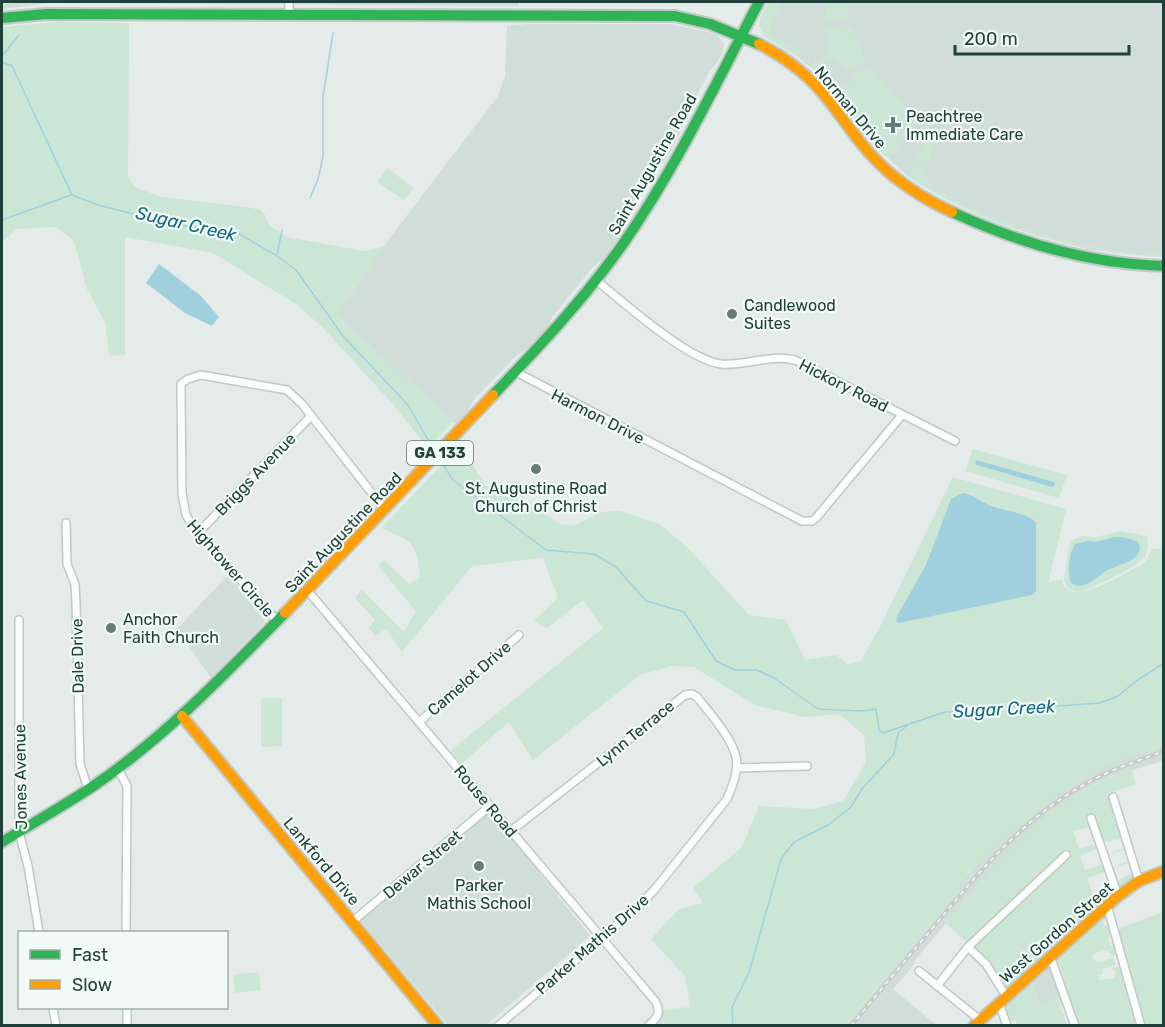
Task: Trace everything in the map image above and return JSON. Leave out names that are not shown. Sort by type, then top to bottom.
[{"type":"main road","name":"Saint Augustine Road","points":[[2,842],[118,769],[182,716],[385,510],[516,372],[596,280],[623,244],[684,143],[758,4]]},
{"type":"main road","name":"Norman Drive","points":[[2,18],[46,14],[675,16],[709,22],[741,35],[786,61],[809,78],[864,148],[886,170],[945,209],[997,231],[1067,254],[1130,266],[1164,266]]},
{"type":"main road","name":"Lankford Drive","points":[[182,716],[438,1026]]},
{"type":"main road","name":"West Gordon Street","points":[[977,1023],[1118,896],[1139,881],[1164,871]]},
{"type":"street","points":[[289,2],[289,16]]},
{"type":"street","name":"Hickory Road","points":[[596,280],[699,357],[726,364],[776,357],[795,360],[955,441]]},
{"type":"street","name":"Harmon Drive","points":[[516,372],[682,459]]},
{"type":"street","name":"Hightower Circle","points":[[277,621],[186,515],[183,500],[182,384],[188,379],[201,375],[287,390],[294,395],[385,510]]},
{"type":"street","name":"Hickory Road","points":[[682,459],[808,522],[816,518],[902,414]]},
{"type":"street","name":"Briggs Avenue","points":[[199,532],[311,416]]},
{"type":"street","name":"Dale Drive","points":[[66,523],[67,564],[75,584],[80,764],[88,789]]},
{"type":"street","name":"Rouse Road","points":[[307,590],[656,1002],[658,1015],[648,1026]]},
{"type":"street","name":"Jones Avenue","points":[[19,620],[19,832],[28,866],[39,931]]},
{"type":"street","name":"Camelot Drive","points":[[419,722],[519,634]]},
{"type":"street","name":"Lynn Terrace","points":[[511,831],[685,695],[692,694],[697,697],[723,731],[737,758],[736,768]]},
{"type":"street","points":[[736,768],[807,766]]},
{"type":"street","name":"Parker Mathis Drive","points":[[498,1026],[638,907],[655,889],[727,799],[733,786],[736,768]]},
{"type":"street","points":[[118,769],[127,786],[126,931]]},
{"type":"street","points":[[1113,798],[1139,881]]},
{"type":"street","name":"Dewar Street","points":[[353,921],[490,806]]},
{"type":"street","points":[[1091,818],[1118,896]]},
{"type":"street","points":[[937,986],[968,947],[1066,855]]},
{"type":"street","points":[[1107,905],[1141,1026]]},
{"type":"street","points":[[968,947],[986,964],[1002,999],[1007,1026]]},
{"type":"street","points":[[1050,956],[1075,1026]]},
{"type":"street","points":[[919,971],[977,1023]]},
{"type":"street","points":[[53,1009],[56,1026]]},
{"type":"street","points":[[127,1009],[127,1026]]},
{"type":"shaded area","points":[[2,2],[519,2],[519,6],[51,3],[2,9]]},
{"type":"shaded area","points":[[769,2],[1163,2],[1163,257],[1090,250],[1039,236],[967,208],[909,177],[866,138],[837,95],[815,70],[784,47],[764,36],[759,25]]},
{"type":"shaded area","points":[[668,24],[709,32],[718,36],[724,44],[718,62],[709,72],[666,160],[655,171],[605,257],[592,268],[553,316],[546,329],[475,398],[467,412],[455,424],[337,314],[383,247],[498,96],[505,76],[507,26]]},
{"type":"shaded area","points":[[229,574],[265,622],[211,678],[177,629]]},
{"type":"shaded area","points":[[1163,746],[1163,761],[1112,776],[1086,788],[1017,843],[981,881],[915,960],[912,967],[893,989],[936,1025],[845,1026],[960,889],[958,884],[1006,837],[1053,798],[1090,775],[1115,762]]},
{"type":"shaded area","name":"Parker Mathis School","points":[[490,811],[590,936],[486,1025],[448,1025],[360,920]]},
{"type":"shaded area","points":[[1049,961],[1063,996],[1039,1004],[1030,976]]},
{"type":"green space","points":[[769,2],[781,2],[769,29],[771,35],[802,52],[800,55],[795,55],[764,36],[761,31],[762,15]]},
{"type":"green space","points":[[825,2],[848,2],[849,16],[821,21],[826,18]]},
{"type":"green space","points":[[56,22],[129,23],[128,177],[135,187],[161,197],[260,210],[270,226],[287,237],[364,251],[383,247],[337,314],[453,422],[428,448],[391,402],[321,326],[296,304],[213,253],[125,237],[125,355],[109,356],[105,322],[87,289],[74,241],[56,227],[17,229],[2,242],[2,27]]},
{"type":"green space","points":[[847,24],[852,27],[866,63],[847,69],[833,57],[816,71],[807,60],[811,58],[809,62],[812,65],[815,61],[819,63],[830,50],[827,46],[831,44],[827,30],[823,28]]},
{"type":"green space","points":[[872,68],[892,95],[916,116],[917,121],[895,154],[887,157],[866,138],[835,89],[837,87],[841,90],[855,78],[852,74]]},
{"type":"green space","points":[[935,131],[941,134],[938,144],[934,144],[924,175],[929,178],[927,183],[947,195],[989,215],[1034,232],[1079,244],[1117,250],[1162,254],[1163,245],[1163,257],[1097,250],[1031,234],[967,210],[937,194],[909,177],[909,168]]},
{"type":"green space","points":[[387,168],[414,188],[404,200],[377,182]]},
{"type":"green space","points":[[460,446],[486,486],[532,506],[560,524],[574,526],[600,512],[620,511],[659,524],[686,546],[749,615],[786,620],[805,660],[836,655],[848,664],[861,661],[953,477],[1066,509],[1048,583],[1062,579],[1066,588],[1073,592],[1084,591],[1110,582],[1145,562],[1152,549],[1163,548],[1163,746],[1117,762],[1090,775],[1054,798],[1021,825],[958,884],[960,889],[845,1025],[656,1025],[654,1023],[661,1017],[663,1010],[690,1007],[685,976],[651,939],[679,909],[703,903],[693,888],[742,847],[759,806],[813,809],[843,801],[866,762],[864,735],[839,714],[805,717],[755,705],[694,667],[672,666],[640,675],[533,760],[509,722],[461,764],[451,750],[603,628],[583,600],[547,628],[534,621],[558,598],[543,558],[472,566],[402,652],[386,629],[375,636],[369,628],[375,620],[355,598],[362,590],[404,632],[416,611],[378,566],[384,560],[409,584],[420,578],[417,557],[412,545],[381,528]]},
{"type":"green space","points":[[973,449],[1067,475],[1059,498],[965,471]]},
{"type":"green space","points":[[1120,531],[1147,536],[1146,555],[1116,576],[1087,589],[1073,591],[1068,588],[1064,579],[1070,541],[1083,536],[1096,537]]},
{"type":"green space","points":[[282,698],[282,746],[261,747],[261,700]]},
{"type":"green space","points":[[1132,770],[1136,785],[1107,793],[1135,879],[1122,888],[1118,888],[1115,882],[1133,873],[1129,863],[1110,868],[1129,861],[1125,850],[1106,855],[1124,848],[1121,838],[1102,843],[1093,815],[1089,817],[1091,827],[1073,831],[1079,849],[1096,844],[1098,849],[1080,855],[1085,870],[1103,864],[1106,872],[1087,878],[1094,897],[1112,889],[1112,896],[1008,988],[1002,987],[976,953],[945,923],[1006,854],[1051,812],[1103,780]]},
{"type":"green space","points":[[1163,912],[1163,1025],[1145,1025],[1117,929]]},
{"type":"green space","points":[[1105,917],[1107,919],[1103,921],[1104,925],[1109,925],[1112,934],[1107,937],[1110,946],[1115,946],[1118,954],[1108,958],[1111,955],[1107,950],[1095,953],[1094,960],[1101,962],[1113,958],[1116,965],[1102,969],[1100,980],[1115,978],[1115,971],[1110,968],[1121,966],[1138,1025],[1078,1025],[1057,957]]},
{"type":"green space","points":[[259,972],[261,990],[235,993],[233,975]]},
{"type":"green space","points":[[1030,976],[1039,1004],[1063,996],[1065,1002],[1060,1004],[1067,1025],[1017,1025],[1015,1020],[1009,1022],[1004,1002]]},
{"type":"water","points":[[159,264],[201,296],[219,317],[212,326],[185,313],[146,283]]},
{"type":"water","points":[[976,460],[1054,482],[1055,485],[1052,487],[977,465]]},
{"type":"water","points":[[963,493],[990,506],[1022,514],[1036,522],[1036,591],[1032,595],[899,623],[896,621],[897,616],[926,565],[951,499]]},
{"type":"water","points":[[1114,537],[1137,541],[1140,548],[1139,553],[1089,583],[1080,586],[1071,583],[1069,563],[1075,544]]},
{"type":"waterway","points":[[310,198],[318,179],[323,157],[323,97],[333,33]]},
{"type":"waterway","points":[[2,56],[19,35]]},
{"type":"waterway","name":"Sugar Creek","points":[[2,62],[12,66],[72,195],[98,205],[177,225],[236,232],[277,256],[296,270],[343,336],[408,405],[431,445]]},
{"type":"waterway","points":[[2,220],[71,195]]},
{"type":"waterway","points":[[277,255],[282,230]]},
{"type":"waterway","name":"Sugar Creek","points":[[444,466],[453,480],[546,550],[594,554],[616,567],[646,601],[684,612],[716,661],[735,670],[757,670],[774,678],[818,709],[861,711],[876,709],[879,730],[883,733],[945,712],[1004,706],[1031,708],[1100,703],[1118,696],[1164,663]]},
{"type":"waterway","points":[[733,1026],[732,1007],[749,973],[781,859],[794,842],[828,825],[851,807],[862,789],[894,754],[898,733],[912,722]]},
{"type":"railway","points":[[851,1026],[968,886],[1020,832],[1059,801],[1090,781],[1164,751]]},
{"type":"traffic: fast","points":[[493,395],[577,303],[623,244],[661,186],[759,2]]},
{"type":"traffic: fast","points":[[2,18],[46,14],[675,16],[710,24],[759,44]]},
{"type":"traffic: fast","points":[[952,212],[1003,233],[1055,250],[1109,261],[1164,266]]},
{"type":"traffic: fast","points":[[2,842],[95,785],[146,746],[194,704],[285,613]]},
{"type":"traffic: slow","points":[[759,44],[779,55],[807,76],[863,146],[893,176],[921,196],[952,212]]},
{"type":"traffic: slow","points":[[285,613],[493,395]]},
{"type":"traffic: slow","points":[[182,716],[438,1026]]},
{"type":"traffic: slow","points":[[974,1026],[1118,896],[1139,881],[1164,871]]},
{"type":"place","name":"Peachtree Immediate Care","points":[[893,125]]},
{"type":"place","name":"Candlewood Suites","points":[[732,314]]},
{"type":"place","name":"St. Augustine Road Church of Christ","points":[[536,469]]},
{"type":"place","name":"Anchor Faith Church","points":[[111,628]]},
{"type":"place","name":"Parker Mathis School","points":[[479,866]]}]
